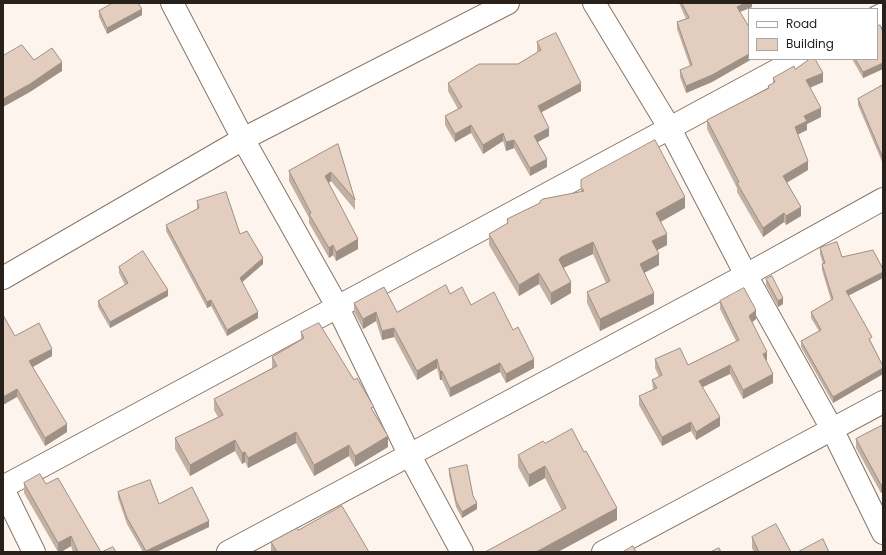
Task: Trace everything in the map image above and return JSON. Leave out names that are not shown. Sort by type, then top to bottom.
[{"type":"street","points":[[172,3],[243,139],[337,306],[410,456],[462,552]]},
{"type":"street","points":[[3,278],[243,139],[508,3]]},
{"type":"street","points":[[594,3],[669,127],[746,275],[832,429],[883,533]]},
{"type":"street","points":[[34,552],[3,488],[179,394],[337,306],[796,60]]},
{"type":"street","points":[[228,552],[746,275],[883,199]]},
{"type":"street","points":[[603,552],[883,402]]},
{"type":"building","points":[[113,3],[138,3],[142,9],[107,28],[99,11]]},
{"type":"building","points":[[682,3],[745,3],[737,7],[748,25],[748,55],[712,75],[686,86],[680,70],[692,65],[677,22],[689,18]]},
{"type":"building","points":[[880,25],[883,32],[883,63],[863,72],[856,60],[878,60],[878,26]]},
{"type":"building","points":[[556,33],[581,83],[538,106],[549,128],[534,136],[547,159],[530,168],[514,140],[506,142],[503,133],[483,145],[471,125],[455,134],[445,116],[462,107],[448,83],[479,64],[518,64],[541,50],[537,42]]},
{"type":"building","points":[[22,45],[34,60],[52,48],[62,62],[30,84],[3,99],[3,56]]},
{"type":"building","points":[[808,60],[816,60],[823,73],[806,80],[821,108],[804,116],[807,121],[795,127],[808,161],[783,176],[801,207],[786,216],[784,213],[763,228],[737,183],[739,182],[707,120],[769,88],[768,86],[775,82],[773,78],[794,66],[795,69]]},
{"type":"building","points":[[883,85],[883,158],[858,99]]},
{"type":"building","points":[[655,140],[685,197],[656,213],[667,234],[652,241],[659,254],[640,264],[654,293],[600,319],[587,292],[610,281],[593,242],[561,257],[559,260],[571,282],[551,293],[539,273],[519,285],[489,234],[508,223],[507,219],[540,203],[543,199],[584,191],[581,187],[581,180]]},
{"type":"building","points":[[338,144],[355,200],[331,172],[325,176],[358,239],[336,252],[333,245],[329,248],[309,214],[311,213],[289,171]]},
{"type":"building","points":[[226,192],[240,234],[247,231],[263,258],[240,278],[258,312],[227,330],[211,300],[207,302],[166,225],[199,208],[197,201]]},
{"type":"building","points":[[837,242],[842,257],[873,250],[883,269],[883,272],[846,291],[872,337],[869,339],[883,368],[833,397],[801,341],[821,330],[811,312],[833,299],[822,264],[825,263],[820,248]]},
{"type":"building","points":[[143,251],[168,290],[110,322],[98,301],[128,283],[119,267]]},
{"type":"building","points":[[772,276],[783,298],[778,301],[766,279]]},
{"type":"building","points":[[446,285],[450,294],[462,287],[471,305],[494,292],[513,330],[518,327],[534,359],[506,374],[500,363],[450,388],[442,371],[440,371],[437,359],[417,371],[394,328],[382,331],[376,312],[363,319],[354,303],[384,287],[397,312]]},
{"type":"building","points":[[744,288],[756,310],[749,316],[767,352],[763,354],[773,374],[743,390],[730,365],[699,381],[720,417],[696,432],[691,422],[662,437],[639,396],[657,388],[652,380],[662,375],[655,359],[680,348],[688,365],[739,340],[720,301]]},
{"type":"building","points":[[3,315],[15,336],[39,323],[52,349],[29,361],[67,424],[45,438],[17,389],[3,397]]},
{"type":"building","points":[[319,323],[354,380],[357,378],[374,407],[371,408],[388,436],[355,456],[349,445],[314,465],[296,432],[248,458],[245,452],[242,453],[235,440],[190,465],[175,438],[223,415],[214,399],[277,366],[272,357],[304,338],[301,332]]},
{"type":"building","points":[[883,425],[883,484],[881,485],[856,439]]},
{"type":"building","points":[[572,429],[584,452],[586,451],[617,508],[536,552],[485,552],[566,508],[545,466],[529,475],[518,455],[543,441],[545,443]]},
{"type":"building","points":[[467,465],[473,496],[477,503],[462,512],[456,501],[449,469]]},
{"type":"building","points":[[40,474],[46,484],[58,478],[101,552],[78,552],[71,536],[58,543],[24,483]]},
{"type":"building","points":[[150,480],[159,504],[192,487],[209,521],[146,551],[127,518],[118,492]]},
{"type":"building","points":[[342,506],[369,552],[277,552],[271,542],[297,528],[298,530]]},
{"type":"building","points":[[776,524],[791,552],[759,552],[752,537]]},
{"type":"building","points":[[823,539],[829,552],[798,552]]},
{"type":"building","points":[[633,546],[636,552],[623,552]]},
{"type":"building","points":[[113,547],[116,552],[102,552]]},
{"type":"building","points":[[719,548],[721,552],[711,552]]}]
